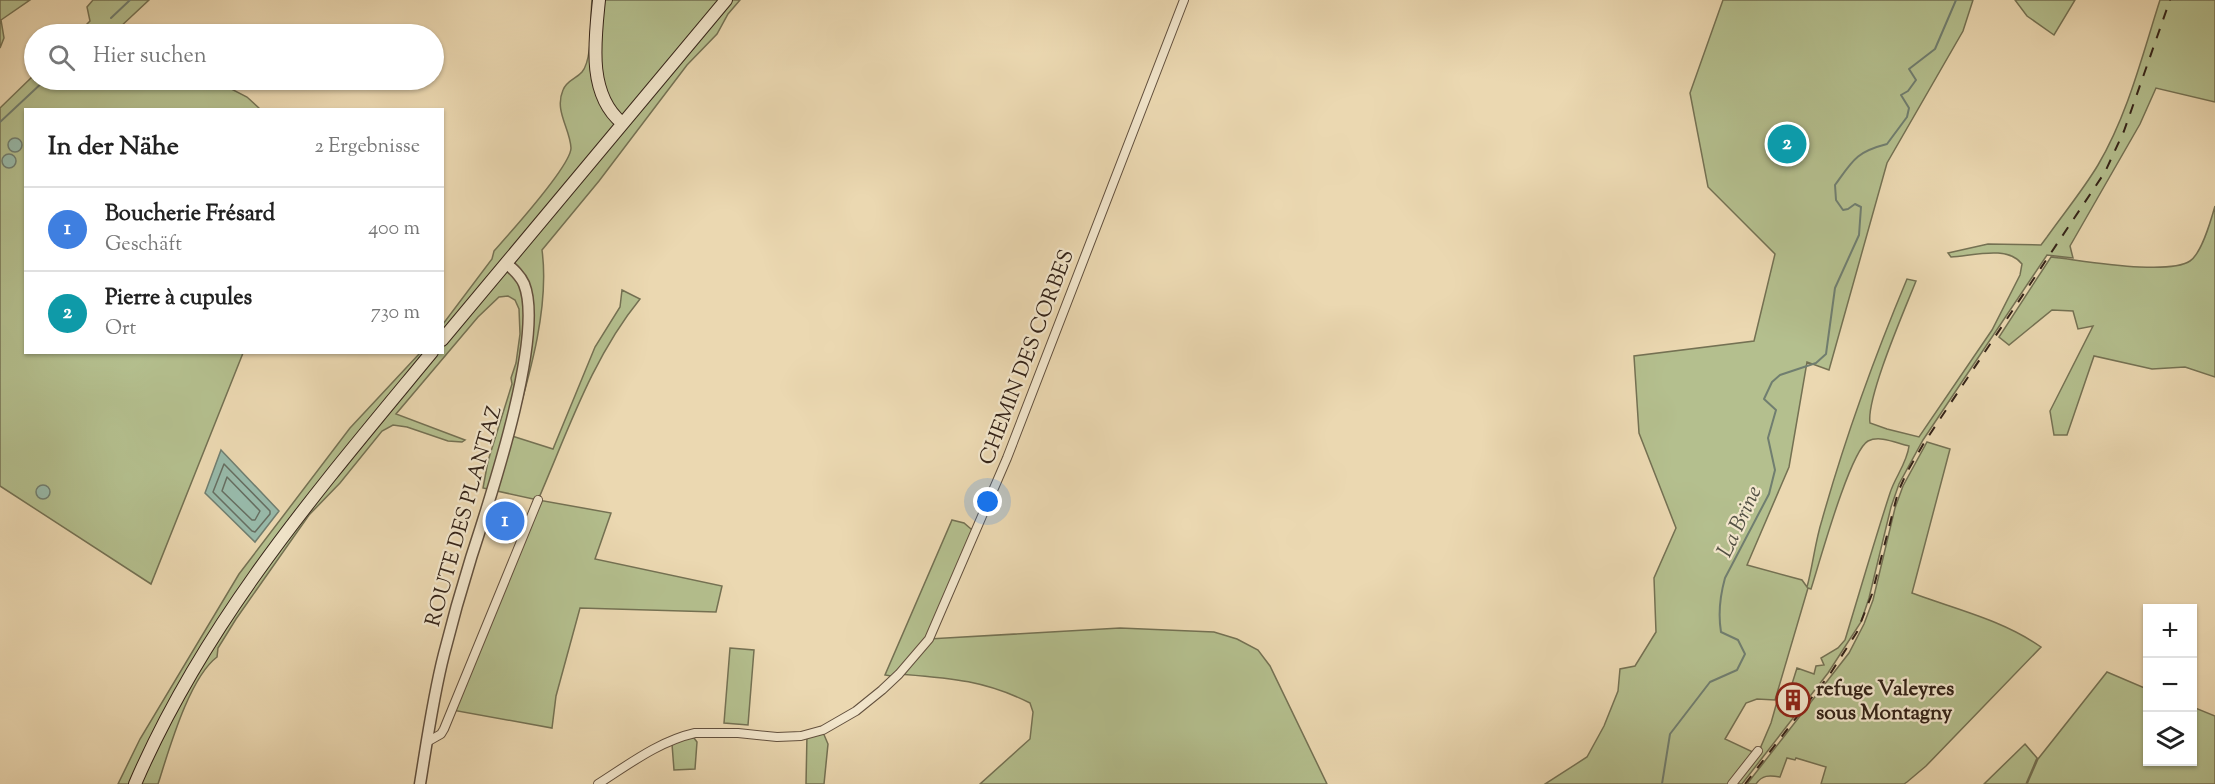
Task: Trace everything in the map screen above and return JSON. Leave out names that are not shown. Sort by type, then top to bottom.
[{"type":"main road","points":[[599,0],[596,69],[612,115],[622,123]]},
{"type":"main road","points":[[444,338],[726,0]]},
{"type":"main road","points":[[135,784],[166,717],[188,677],[252,577],[319,489],[430,354]]},
{"type":"street","name":"CHEMIN DES CORBES","points":[[597,784],[651,750],[695,733],[801,736],[822,730],[856,711],[882,690],[929,639],[1007,458],[1184,0]]},
{"type":"street","name":"ROUTE DES PLANTAZ","points":[[420,784],[443,657],[470,560],[494,488],[515,404],[524,354],[528,322],[524,284],[517,273],[506,263]]},
{"type":"street","points":[[426,742],[441,734],[444,729],[538,500]]},
{"type":"street","points":[[1732,784],[1758,751]]},
{"type":"green space","points":[[0,0],[30,0],[1,20],[4,38],[0,48]]},
{"type":"green space","points":[[93,0],[149,0],[123,24],[87,24],[90,21],[87,7]]},
{"type":"green space","points":[[592,0],[740,0],[728,14],[717,34],[687,65],[599,181],[542,250],[544,273],[540,320],[531,368],[512,436],[553,449],[595,347],[620,307],[622,290],[640,299],[608,346],[571,422],[538,500],[483,488],[488,461],[512,384],[511,378],[516,363],[520,334],[519,309],[515,300],[508,296],[499,297],[478,317],[396,414],[465,440],[462,442],[448,441],[407,427],[393,425],[382,431],[340,483],[309,515],[236,619],[218,648],[217,657],[207,667],[189,697],[158,784],[118,784],[140,739],[239,574],[350,428],[419,354],[444,354],[444,323],[492,259],[494,251],[538,200],[561,169],[571,148],[561,112],[561,98],[567,84],[586,66]]},
{"type":"green space","points":[[1723,0],[1973,0],[1963,31],[1887,163],[1829,370],[1807,362],[1789,467],[1747,565],[1802,580],[1807,587],[1820,528],[1840,459],[1907,279],[1916,281],[1880,374],[1870,411],[1870,423],[1919,437],[1992,330],[2020,275],[2022,264],[2016,258],[1999,253],[1951,257],[1948,253],[1988,244],[2041,245],[2086,183],[2109,146],[2134,84],[2160,0],[2215,0],[2215,102],[2156,88],[2140,124],[2070,246],[2073,258],[2047,255],[1923,440],[1899,484],[1891,507],[1861,622],[1828,673],[1742,784],[1733,784],[1759,751],[1771,723],[1780,691],[1785,689],[1789,693],[1784,704],[1793,709],[1802,692],[1791,687],[1797,668],[1814,674],[1816,666],[1824,665],[1821,658],[1838,648],[1845,640],[1890,493],[1909,446],[1888,440],[1873,439],[1861,449],[1844,486],[1811,589],[1808,588],[1775,700],[1757,699],[1746,703],[1725,739],[1755,753],[1732,784],[1545,784],[1587,757],[1604,726],[1618,691],[1620,669],[1635,666],[1656,632],[1654,578],[1676,528],[1639,433],[1634,356],[1754,341],[1775,254],[1708,187],[1690,93]]},
{"type":"green space","points":[[2015,0],[2075,0],[2054,35],[2027,16]]},
{"type":"green space","points":[[24,85],[24,90],[233,90],[247,97],[259,108],[24,108],[24,354],[243,354],[151,584],[0,486],[0,108]]},
{"type":"green space","points":[[2215,206],[2215,377],[2185,367],[2152,369],[2094,356],[2067,435],[2054,435],[2050,411],[2093,326],[2078,329],[2073,311],[2052,310],[2009,345],[1999,337],[2051,257],[2144,267],[2179,265],[2190,261],[2198,251],[2206,236]]},
{"type":"green space","points":[[1927,442],[1950,449],[1912,593],[1995,622],[2041,647],[1926,766],[1904,784],[1821,784],[1826,767],[1796,758],[1795,760],[1787,758],[1780,777],[1766,776],[1756,784],[1747,784],[1849,653],[1873,600],[1895,508],[1903,486]]},
{"type":"green space","points":[[538,500],[611,513],[595,559],[722,586],[716,612],[580,608],[556,696],[552,728],[452,710]]},
{"type":"green space","points":[[952,520],[964,523],[971,529],[977,528],[929,639],[1120,628],[1214,632],[1237,639],[1258,650],[1270,666],[1327,784],[980,784],[1030,739],[1033,712],[1030,703],[997,689],[966,681],[899,674],[885,675]]},
{"type":"green space","points":[[730,648],[754,650],[748,725],[724,723]]},
{"type":"green space","points":[[2107,672],[2143,687],[2143,766],[2197,766],[2197,709],[2215,716],[2215,784],[2027,784],[2038,759]]},
{"type":"green space","points":[[822,730],[828,744],[824,784],[806,784],[807,734]]},
{"type":"green space","points":[[694,738],[697,742],[695,769],[674,770],[672,744]]},
{"type":"green space","points":[[2025,744],[2037,758],[2026,784],[1984,784]]},
{"type":"water","points":[[15,138],[20,140],[22,145],[20,150],[15,152],[10,150],[8,145],[10,140]]},
{"type":"water","points":[[9,154],[14,156],[16,161],[14,166],[9,168],[4,166],[2,161],[4,156]]},
{"type":"water","points":[[221,450],[279,511],[255,542],[205,493]]},
{"type":"water","points":[[43,485],[48,487],[50,492],[48,497],[43,499],[38,497],[36,492],[38,487]]},
{"type":"waterway","points":[[111,18],[130,0]]},
{"type":"waterway","name":"La Brine","points":[[1662,784],[1670,734],[1710,682],[1737,670],[1745,654],[1738,640],[1721,632],[1722,592],[1725,578],[1769,494],[1775,470],[1768,438],[1776,410],[1764,399],[1772,382],[1780,375],[1816,363],[1826,354],[1835,288],[1859,235],[1861,207],[1855,204],[1843,210],[1836,200],[1835,185],[1856,158],[1868,150],[1887,144],[1907,117],[1909,108],[1901,95],[1908,91],[1916,80],[1909,69],[1935,49],[1956,0]]},
{"type":"waterway","points":[[0,122],[34,90]]},
{"type":"railway","points":[[1745,784],[1830,674],[1857,632],[1872,594],[1898,492],[1907,472],[2105,172],[2124,131],[2170,0]]},
{"type":"place","name":"Pierre à cupules","points":[[1787,144]]},
{"type":"place","name":"Boucherie Frésard","points":[[505,521]]},
{"type":"place","name":"refuge Valeyres sous Montagny","points":[[1793,700]]}]
